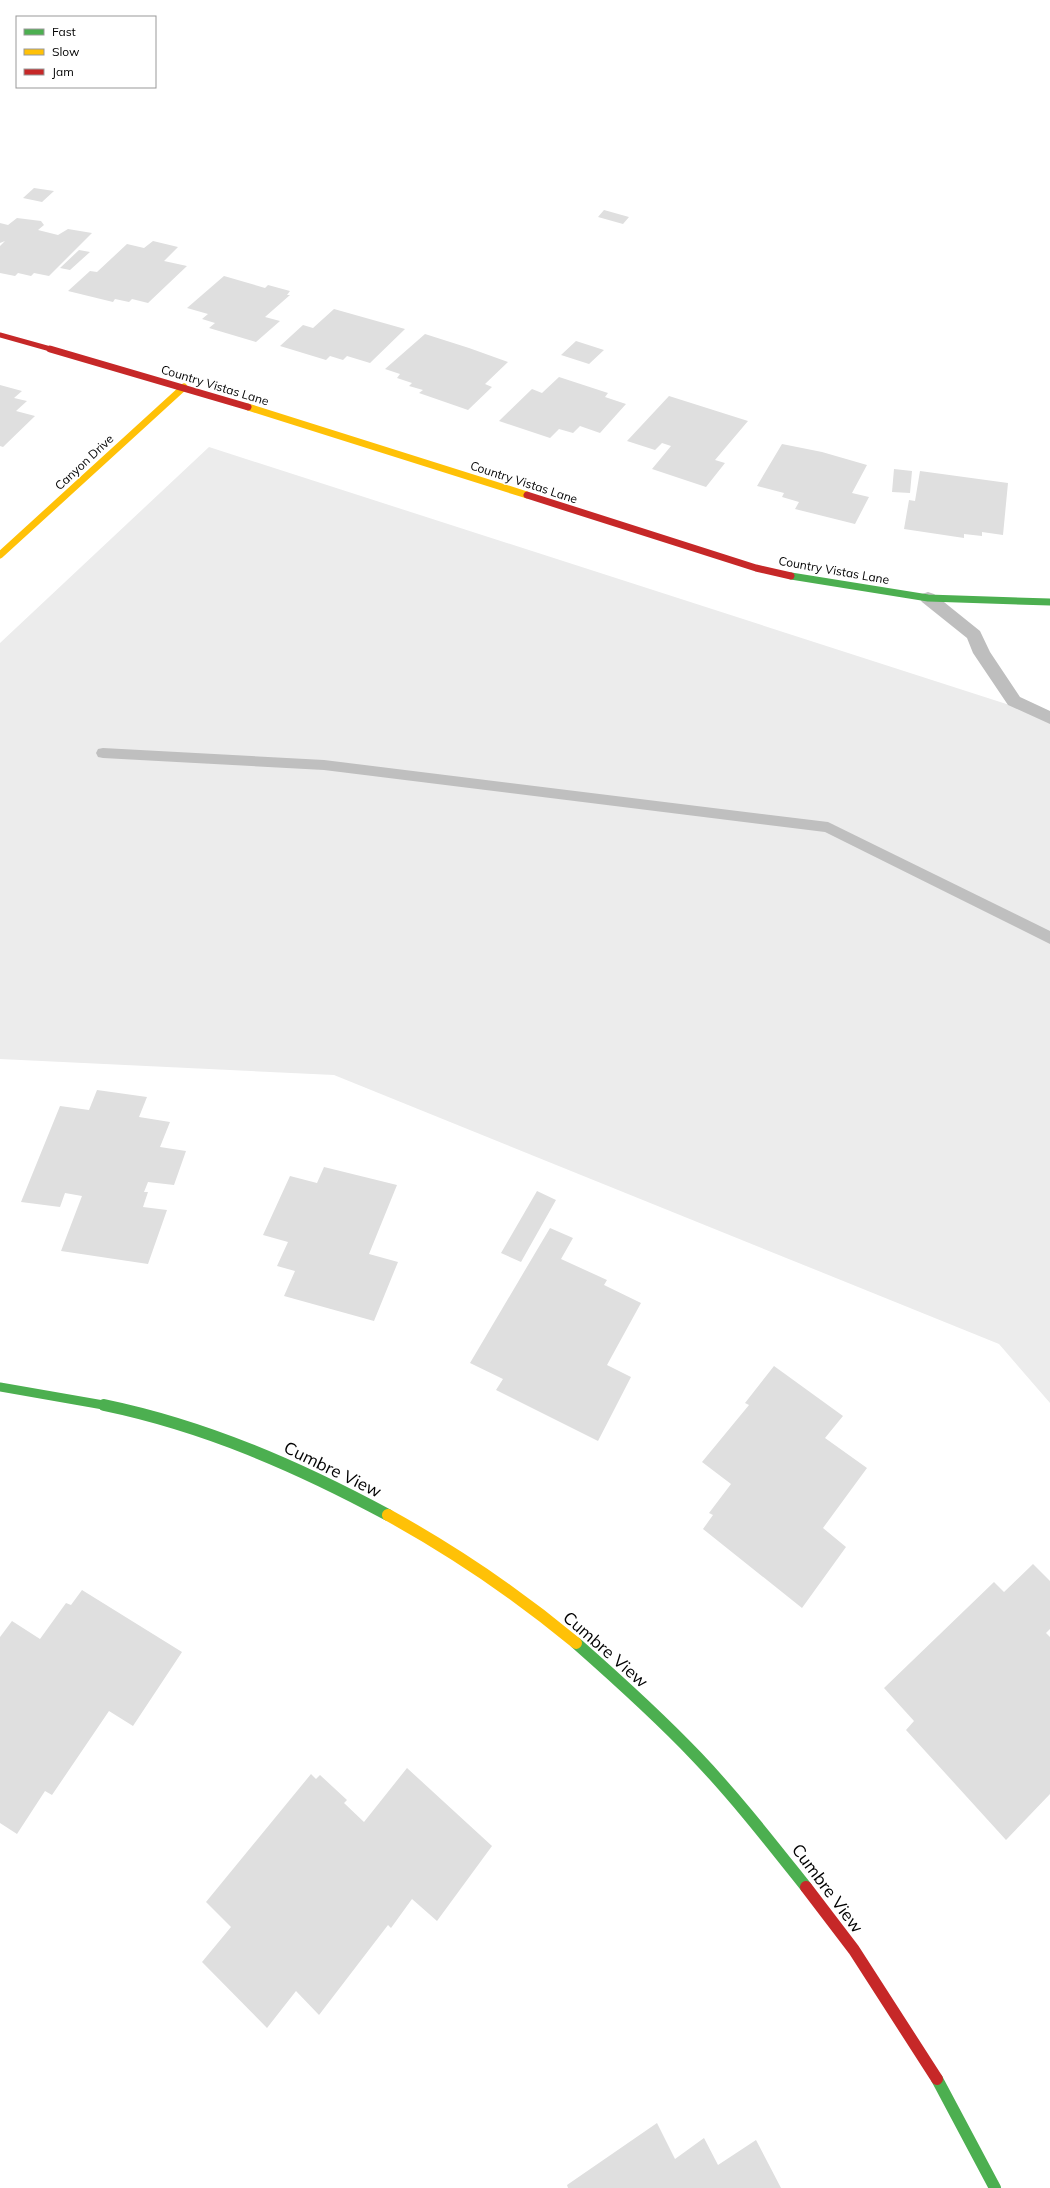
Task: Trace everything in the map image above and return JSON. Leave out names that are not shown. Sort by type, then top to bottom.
[{"type":"street","name":"Country Vistas Lane","points":[[0,335],[184,387],[756,568],[812,581],[928,598],[1050,602]]},
{"type":"street","name":"Canyon Drive","points":[[0,555],[184,387]]},
{"type":"street","name":"Cumbre View","points":[[0,1387],[63,1396],[158,1418],[251,1448],[343,1489],[433,1538],[521,1598],[608,1668],[692,1751],[776,1846],[858,1956],[937,2079],[995,2188]]},
{"type":"lane","points":[[928,598],[974,635],[982,653],[1014,701],[1050,718]]},
{"type":"shaded area","points":[[209,447],[1050,718],[1050,1403],[999,1344],[334,1075],[0,1059],[0,643]]},
{"type":"building","points":[[34,188],[54,191],[42,202],[23,198]]},
{"type":"building","points":[[604,210],[629,217],[623,224],[598,217]]},
{"type":"building","points":[[17,218],[41,221],[44,225],[38,230],[58,235],[68,229],[92,233],[49,276],[34,273],[31,276],[18,273],[15,276],[0,273],[0,246],[5,241],[0,243],[0,223],[8,225]]},
{"type":"building","points":[[153,241],[178,247],[164,261],[187,266],[148,303],[132,299],[129,302],[115,299],[113,302],[68,291],[90,271],[97,272],[127,244],[144,248]]},
{"type":"building","points":[[79,250],[90,252],[70,270],[60,268]]},
{"type":"building","points":[[224,276],[265,288],[268,285],[290,291],[287,295],[290,295],[265,317],[280,321],[256,342],[209,328],[215,323],[202,319],[208,314],[187,308]]},
{"type":"building","points":[[334,309],[405,329],[370,363],[347,356],[343,360],[330,356],[326,360],[280,346],[303,325],[313,328]]},
{"type":"building","points":[[425,334],[508,362],[485,384],[492,387],[468,410],[419,393],[423,390],[409,386],[412,383],[397,378],[400,374],[385,369]]},
{"type":"building","points":[[576,341],[604,350],[589,364],[561,355]]},
{"type":"building","points":[[559,377],[608,393],[605,397],[626,404],[600,433],[580,426],[573,433],[559,429],[550,438],[499,421],[532,389],[542,393]]},
{"type":"building","points":[[0,385],[22,391],[14,398],[27,401],[16,411],[35,416],[3,447],[0,446]]},
{"type":"building","points":[[669,396],[748,421],[715,460],[725,463],[706,487],[652,469],[671,446],[662,443],[655,450],[627,441]]},
{"type":"building","points":[[782,444],[822,452],[867,465],[852,493],[869,497],[855,524],[795,509],[799,502],[782,497],[784,493],[757,486]]},
{"type":"building","points":[[894,469],[912,471],[910,493],[892,492]]},
{"type":"building","points":[[920,471],[1008,483],[1003,535],[982,532],[982,536],[964,534],[964,538],[904,529],[909,500],[915,501]]},
{"type":"building","points":[[97,1090],[147,1097],[139,1117],[170,1122],[160,1147],[186,1151],[174,1185],[148,1182],[144,1192],[148,1192],[143,1207],[167,1210],[148,1264],[61,1251],[82,1196],[65,1193],[60,1207],[21,1202],[60,1106],[89,1110]]},
{"type":"building","points":[[324,1167],[397,1185],[369,1254],[398,1262],[374,1321],[284,1296],[295,1271],[277,1266],[288,1242],[263,1235],[290,1176],[317,1183]]},
{"type":"building","points":[[537,1191],[556,1200],[521,1262],[501,1253]]},
{"type":"building","points":[[550,1228],[573,1238],[561,1259],[607,1280],[604,1285],[641,1303],[607,1365],[631,1377],[598,1441],[496,1390],[503,1379],[470,1363]]},
{"type":"building","points":[[774,1366],[843,1416],[825,1438],[867,1468],[823,1528],[846,1547],[802,1608],[703,1529],[713,1515],[709,1513],[731,1484],[702,1462],[749,1405],[745,1403]]},
{"type":"building","points":[[1033,1564],[1050,1581],[1050,1629],[1046,1633],[1050,1637],[1050,1794],[1006,1840],[906,1730],[914,1721],[884,1688],[994,1582],[1004,1592]]},
{"type":"building","points":[[82,1590],[182,1652],[133,1726],[109,1711],[52,1795],[45,1791],[17,1834],[0,1823],[0,1637],[12,1621],[40,1639],[66,1603],[71,1605]]},
{"type":"building","points":[[407,1768],[492,1846],[437,1921],[412,1899],[391,1928],[388,1925],[319,2015],[296,1991],[267,2028],[202,1962],[231,1927],[206,1902],[311,1774],[316,1779],[320,1775],[347,1800],[344,1803],[364,1822]]},
{"type":"building","points":[[657,2123],[675,2159],[704,2138],[718,2165],[756,2140],[781,2188],[568,2188],[567,2185]]},
{"type":"waterway","points":[[103,753],[324,765],[828,827],[1050,938]]},
{"type":"traffic: fast","points":[[791,576],[928,598],[1050,602]]},
{"type":"traffic: fast","points":[[0,1387],[114,1407],[142,1413],[197,1429],[245,1446],[287,1464],[328,1483],[388,1515]]},
{"type":"traffic: fast","points":[[576,1643],[638,1699],[697,1757],[766,1837],[806,1887]]},
{"type":"traffic: fast","points":[[937,2079],[995,2188]]},
{"type":"traffic: slow","points":[[0,555],[184,387]]},
{"type":"traffic: slow","points":[[248,407],[527,495]]},
{"type":"traffic: slow","points":[[388,1515],[437,1543],[509,1590],[576,1643]]},
{"type":"traffic: jam","points":[[0,335],[184,387],[248,407]]},
{"type":"traffic: jam","points":[[527,495],[756,568],[791,576]]},
{"type":"traffic: jam","points":[[806,1887],[854,1950],[937,2079]]}]
